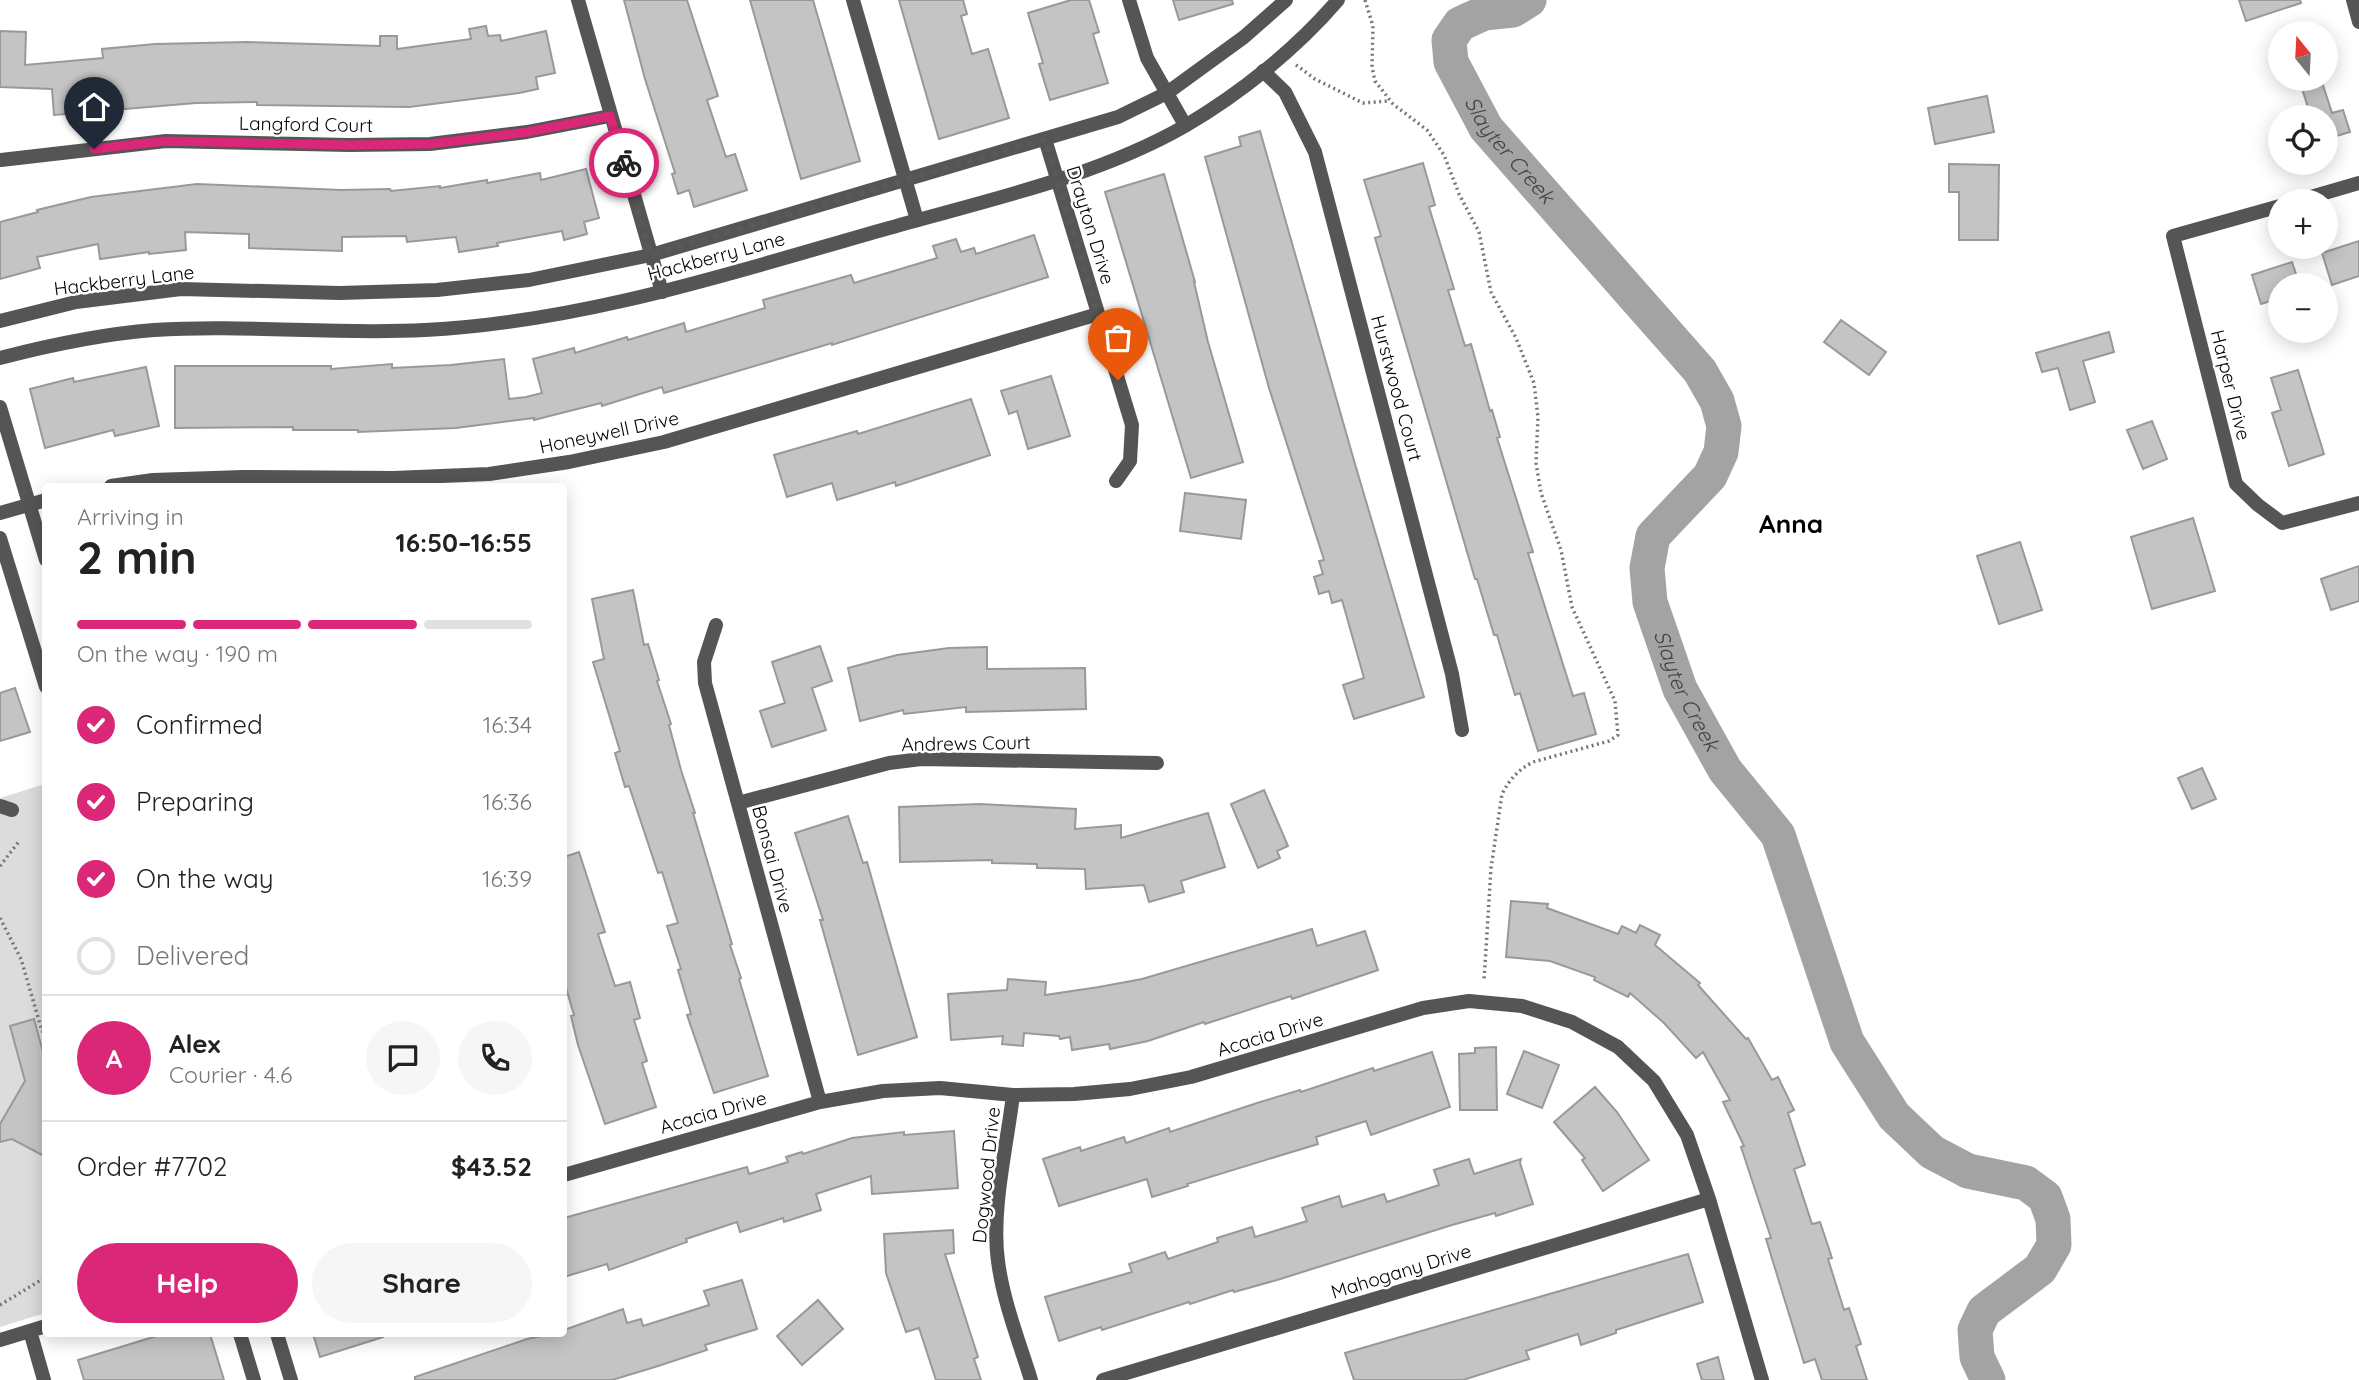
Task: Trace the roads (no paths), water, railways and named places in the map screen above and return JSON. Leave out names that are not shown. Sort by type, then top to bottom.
[{"type":"street","points":[[578,0],[662,292]]},
{"type":"street","points":[[853,0],[917,220]]},
{"type":"street","points":[[1129,0],[1147,58],[1185,125]]},
{"type":"street","name":"Hackberry Lane","points":[[0,321],[76,302],[181,289],[340,293],[437,290],[529,280],[651,255],[1118,117],[1167,93],[1244,37],[1286,0]]},
{"type":"street","name":"Hackberry Lane","points":[[0,358],[99,337],[155,330],[365,332],[507,323],[662,292],[1057,179],[1132,152],[1185,125],[1263,71],[1282,56],[1338,0]]},
{"type":"street","points":[[2353,0],[2359,22]]},
{"type":"street","name":"Hurstwood Court","points":[[1263,71],[1285,92],[1315,152],[1452,674],[1462,730]]},
{"type":"street","name":"Langford Court","points":[[1,160],[166,141],[430,144],[527,132],[610,116]]},
{"type":"street","name":"Drayton Drive","points":[[1045,139],[1132,425],[1130,461],[1116,481]]},
{"type":"street","points":[[2338,189],[2359,183]]},
{"type":"street","name":"Harper Drive","points":[[2268,209],[2173,236],[2236,484],[2282,523],[2359,503]]},
{"type":"street","name":"Honeywell Drive","points":[[132,483],[192,479],[393,482],[489,474],[569,462],[664,442],[1098,314]]},
{"type":"street","points":[[0,407],[42,548]]},
{"type":"street","points":[[0,513],[42,501]]},
{"type":"street","points":[[0,538],[42,674]]},
{"type":"street","name":"Bonsai Drive","points":[[716,625],[704,662],[705,683],[820,1102]]},
{"type":"street","name":"Andrews Court","points":[[738,803],[889,763],[921,759],[1157,764]]},
{"type":"street","name":"Acacia Drive","points":[[567,1171],[820,1102],[883,1091],[940,1088],[1013,1095],[1074,1094],[1130,1089],[1191,1077],[1423,1008],[1469,1001],[1522,1006],[1572,1022],[1618,1047],[1654,1081],[1687,1135],[1709,1199],[1762,1380]]},
{"type":"street","name":"Dogwood Drive","points":[[1013,1095],[996,1222],[998,1259],[1004,1290],[1031,1380]]},
{"type":"street","name":"Mahogany Drive","points":[[1103,1380],[1709,1199]]},
{"type":"street","points":[[0,1340],[42,1327]]},
{"type":"street","points":[[30,1331],[44,1380]]},
{"type":"street","points":[[241,1337],[254,1380]]},
{"type":"street","points":[[278,1337],[291,1380]]},
{"type":"waterway","name":"Slayter Creek","points":[[1529,0],[1513,10],[1484,13],[1460,24],[1449,40],[1451,62],[1486,128],[1700,371],[1717,401],[1724,426],[1721,452],[1710,476],[1653,536],[1647,568],[1650,602],[1680,689],[1725,770],[1778,835],[1847,1042],[1894,1116],[1932,1152],[1968,1171],[2026,1183],[2045,1197],[2053,1219],[2054,1245],[2040,1269],[1984,1311],[1975,1330],[1977,1357],[1988,1380]]},
{"type":"district","name":"Anna","points":[[1791,524]]}]
